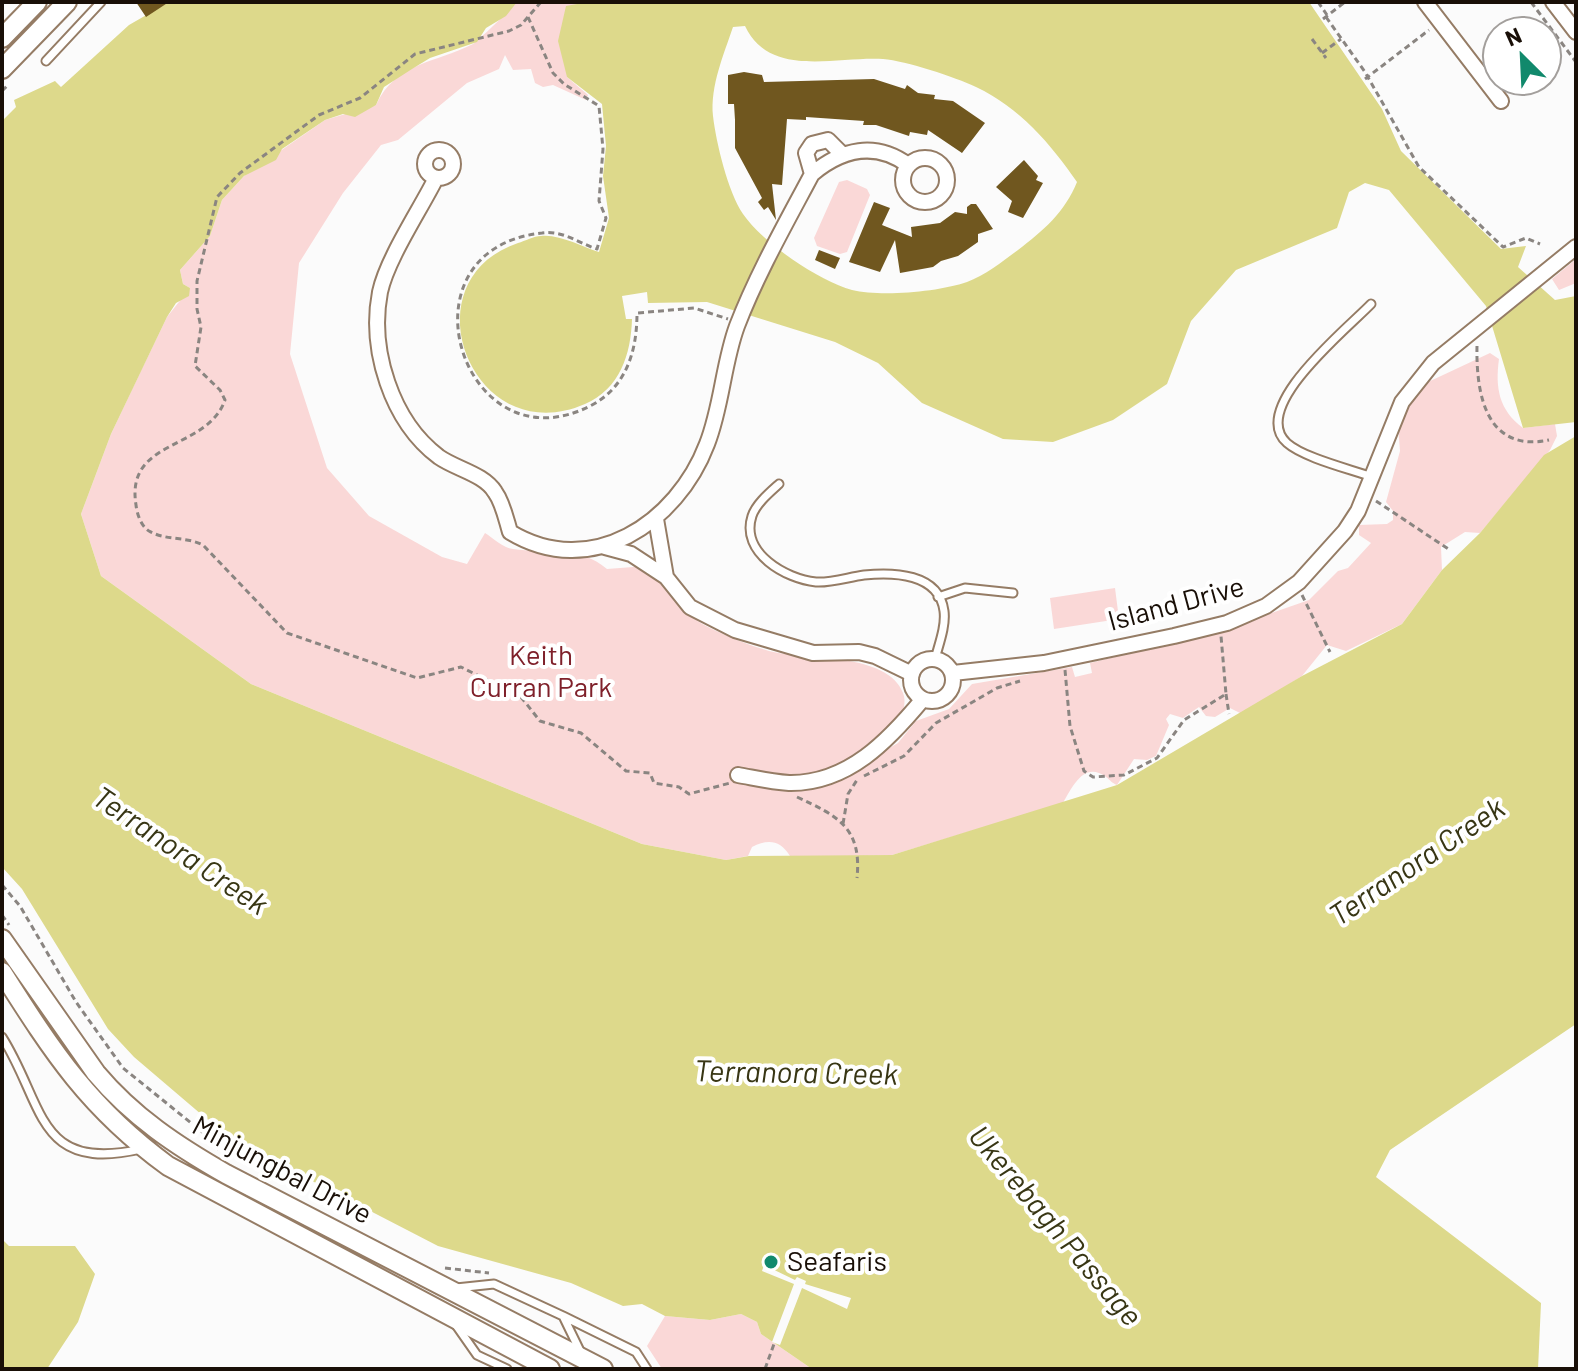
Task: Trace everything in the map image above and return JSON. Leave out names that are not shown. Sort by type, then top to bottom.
[{"type":"main road","points":[[2,38],[37,2]]},
{"type":"main road","points":[[2,69],[67,2]]},
{"type":"main road","name":"Minjungbal Drive","points":[[6,933],[96,1073],[151,1127],[226,1174],[603,1369]]},
{"type":"main road","name":"Minjungbal Drive","points":[[2,972],[82,1091],[144,1149],[219,1196],[550,1369]]},
{"type":"street","points":[[1425,2],[1501,101]]},
{"type":"street","points":[[1553,2],[1576,32]]},
{"type":"street","points":[[812,174],[806,153],[812,144],[828,140],[842,154]]},
{"type":"street","points":[[436,178],[392,260],[380,292],[378,330],[382,363],[394,400],[411,427],[438,457],[489,484],[497,493],[510,532],[550,548],[592,550],[605,547],[656,519],[681,492],[700,462],[712,429],[739,323],[812,174],[842,154],[863,149],[880,151],[908,165]]},
{"type":"street","name":"Island Drive","points":[[953,673],[1018,667],[1174,636],[1227,623],[1266,606],[1299,582],[1327,554],[1358,511],[1402,402],[1433,363],[1576,247]]},
{"type":"street","points":[[656,519],[666,577]]},
{"type":"street","points":[[605,547],[631,554],[666,577],[690,607],[735,630],[813,653],[859,652],[875,656],[912,674]]},
{"type":"street","points":[[935,659],[946,664],[953,673],[949,693],[937,701],[923,699],[912,686],[912,674],[919,664],[935,659]]},
{"type":"street","points":[[738,775],[790,783],[848,768],[890,739],[923,699]]},
{"type":"lane","points":[[46,61],[101,2]]},
{"type":"lane","points":[[1371,304],[1287,390],[1276,412],[1276,427],[1287,443],[1372,477]]},
{"type":"lane","points":[[779,484],[752,513],[750,525],[757,550],[768,562],[793,576],[818,582],[895,573],[921,579],[938,597],[944,610],[935,659]]},
{"type":"lane","points":[[938,597],[965,588],[1013,593]]},
{"type":"lane","points":[[2,1037],[46,1128],[69,1147],[107,1157],[144,1149]]},
{"type":"lane","points":[[446,1289],[494,1284],[636,1352],[647,1369]]},
{"type":"lane","points":[[563,1316],[584,1360]]},
{"type":"lane","points":[[451,1318],[477,1355],[507,1369]]},
{"type":"path","points":[[541,2],[516,28],[415,54],[360,98],[319,115],[240,173],[217,197],[197,281],[201,327],[195,366],[220,390],[225,400],[212,424],[191,437],[164,446],[144,464],[135,484],[135,503],[146,529],[203,545],[279,627],[303,641],[417,678],[461,667],[521,697],[540,721],[581,733],[626,771],[650,773],[654,783],[679,787],[689,794],[728,785],[738,775]]},
{"type":"path","points":[[1318,2],[1419,167],[1499,244],[1506,246],[1523,239],[1540,244]]},
{"type":"path","points":[[1325,17],[1345,2]]},
{"type":"path","points":[[1531,2],[1576,62]]},
{"type":"path","points":[[528,17],[553,73],[577,94],[596,102],[601,112],[603,156],[599,201],[606,218],[597,249],[569,237],[543,232],[491,251],[468,276],[458,307],[457,334],[465,366],[486,393],[516,412],[560,416],[584,409],[609,394],[620,380],[634,348],[637,313],[694,308],[739,323]]},
{"type":"path","points":[[1367,78],[1440,21]]},
{"type":"path","points":[[1312,39],[1326,58]]},
{"type":"path","points":[[1322,53],[1341,39]]},
{"type":"path","points":[[1522,246],[1523,239]]},
{"type":"path","points":[[1466,347],[1477,338],[1479,393],[1492,422],[1510,438],[1535,443],[1549,440]]},
{"type":"path","points":[[1373,499],[1450,550]]},
{"type":"path","points":[[1294,597],[1301,591],[1330,652]]},
{"type":"path","points":[[1221,633],[1229,714]]},
{"type":"path","points":[[1054,672],[1067,669],[1070,726],[1084,771],[1093,777],[1124,775],[1157,758],[1184,720],[1226,694]]},
{"type":"path","points":[[843,824],[848,794],[858,779],[904,756],[948,716],[997,688],[1027,678]]},
{"type":"path","points":[[790,783],[795,796],[829,812],[843,824],[859,852],[857,878]]},
{"type":"path","points":[[2,885],[20,906],[69,991],[123,1068],[211,1139],[220,1151],[207,1144]]},
{"type":"path","points":[[2,915],[6,933]]},
{"type":"path","points":[[444,1268],[497,1273]]},
{"type":"path","points":[[765,1369],[774,1344]]},
{"type":"green space","name":"Keith Curran Park","points":[[517,2],[588,2],[578,3],[567,77],[588,95],[586,100],[553,85],[543,87],[535,83],[531,69],[513,70],[505,55],[499,69],[467,83],[398,140],[381,145],[343,193],[299,263],[290,354],[327,468],[369,516],[442,557],[467,564],[485,533],[509,548],[574,553],[597,561],[607,569],[646,566],[688,614],[721,633],[769,651],[844,660],[881,670],[894,680],[904,700],[902,714],[886,750],[898,743],[916,721],[949,709],[972,684],[1072,667],[1075,677],[1092,673],[1090,663],[1217,632],[1309,600],[1338,571],[1348,568],[1371,543],[1359,535],[1359,525],[1387,524],[1393,520],[1393,511],[1386,502],[1400,451],[1398,426],[1408,398],[1426,383],[1490,353],[1499,359],[1500,398],[1509,414],[1523,428],[1555,424],[1557,436],[1550,450],[1480,533],[1465,532],[1441,547],[1442,570],[1402,624],[1346,651],[1327,645],[1302,676],[1242,714],[1230,708],[1215,717],[1206,716],[1199,707],[1183,718],[1170,714],[1166,719],[1169,725],[1156,756],[1147,760],[1134,759],[1117,785],[1091,772],[1075,783],[1063,803],[892,855],[800,858],[790,856],[778,844],[768,842],[752,847],[748,856],[726,860],[642,844],[251,684],[101,576],[81,514],[111,434],[167,317],[190,288],[183,284],[180,270],[210,236],[222,200],[244,176],[325,120],[376,105],[394,80],[406,72],[473,44]]},
{"type":"green space","points":[[847,180],[867,189],[870,195],[847,252],[840,254],[817,246],[814,238],[839,182]]},
{"type":"green space","points":[[1576,259],[1576,283],[1559,290],[1552,279]]},
{"type":"green space","points":[[1115,588],[1119,619],[1054,629],[1050,598]]},
{"type":"green space","points":[[741,1314],[757,1322],[761,1334],[812,1369],[662,1369],[647,1346],[665,1316],[710,1320]]},
{"type":"water","points":[[169,2],[517,2],[506,16],[486,28],[477,42],[430,58],[412,69],[384,87],[376,105],[355,117],[343,114],[325,120],[282,149],[276,160],[244,176],[222,200],[210,236],[180,270],[183,284],[190,288],[189,296],[176,303],[167,317],[111,434],[81,514],[101,576],[251,684],[642,844],[726,860],[749,856],[892,855],[1117,785],[1302,676],[1402,624],[1442,570],[1480,533],[1544,455],[1576,436],[1576,1024],[1390,1150],[1376,1177],[1541,1303],[1538,1369],[812,1369],[761,1334],[757,1322],[741,1314],[710,1320],[665,1316],[642,1304],[623,1306],[571,1283],[438,1246],[229,1138],[134,1057],[108,1029],[22,889],[2,867],[2,121],[16,107],[14,100],[55,81],[61,87],[129,25]]},
{"type":"water","points":[[588,2],[1309,2],[1382,109],[1401,151],[1501,249],[1526,246],[1518,267],[1555,300],[1576,296],[1576,422],[1523,428],[1486,306],[1389,190],[1365,183],[1349,192],[1337,228],[1236,270],[1191,321],[1167,384],[1113,420],[1053,442],[1003,439],[922,403],[878,363],[835,342],[707,302],[648,303],[647,292],[622,296],[626,319],[632,319],[629,345],[621,369],[607,389],[585,404],[545,413],[511,405],[485,385],[467,356],[460,324],[465,291],[484,263],[535,237],[556,237],[599,252],[609,218],[603,176],[606,146],[602,104],[567,77],[558,41],[566,6]],"holes":[[[745,26],[756,43],[788,59],[893,60],[967,83],[1007,105],[1020,116],[1045,140],[1077,182],[1060,212],[1044,228],[1000,263],[973,279],[955,286],[893,293],[864,292],[839,285],[808,269],[763,236],[743,214],[728,180],[713,116],[716,82],[733,27]]]},
{"type":"water","points":[[2,1239],[9,1246],[75,1246],[95,1274],[78,1322],[47,1369],[2,1369]]},
{"type":"pier","points":[[764,1265],[795,1280],[797,1277],[806,1281],[805,1284],[851,1298],[847,1309],[802,1288],[780,1345],[772,1342],[794,1284],[762,1271]]},
{"type":"building","points":[[136,2],[169,2],[146,17]]},
{"type":"building","points":[[744,72],[762,75],[764,82],[874,79],[905,89],[907,85],[918,93],[935,95],[934,99],[953,101],[985,123],[962,153],[928,130],[927,135],[910,132],[909,136],[876,125],[863,125],[864,121],[806,117],[806,120],[787,119],[782,185],[772,184],[776,220],[768,207],[764,210],[758,202],[762,198],[735,148],[734,104],[728,104],[728,75]]},
{"type":"building","points":[[1024,160],[1038,176],[1036,180],[1043,183],[1023,218],[1008,212],[1012,201],[996,187]]},
{"type":"building","points":[[874,202],[890,208],[882,225],[912,237],[911,227],[940,223],[955,212],[967,214],[967,207],[971,204],[976,204],[993,229],[978,234],[978,242],[958,256],[933,267],[900,273],[895,240],[880,272],[849,262]]},
{"type":"building","points":[[819,250],[840,258],[835,269],[815,260]]},
{"type":"place","name":"Seafaris","points":[[771,1262]]},
{"type":"water label","name":"Terranora Creek","points":[[180,851]]},
{"type":"water label","name":"Terranora Creek","points":[[1417,862]]},
{"type":"water label","name":"Terranora Creek","points":[[796,1073]]},
{"type":"water label","name":"Ukerebagh Passage","points":[[1055,1226]]}]
